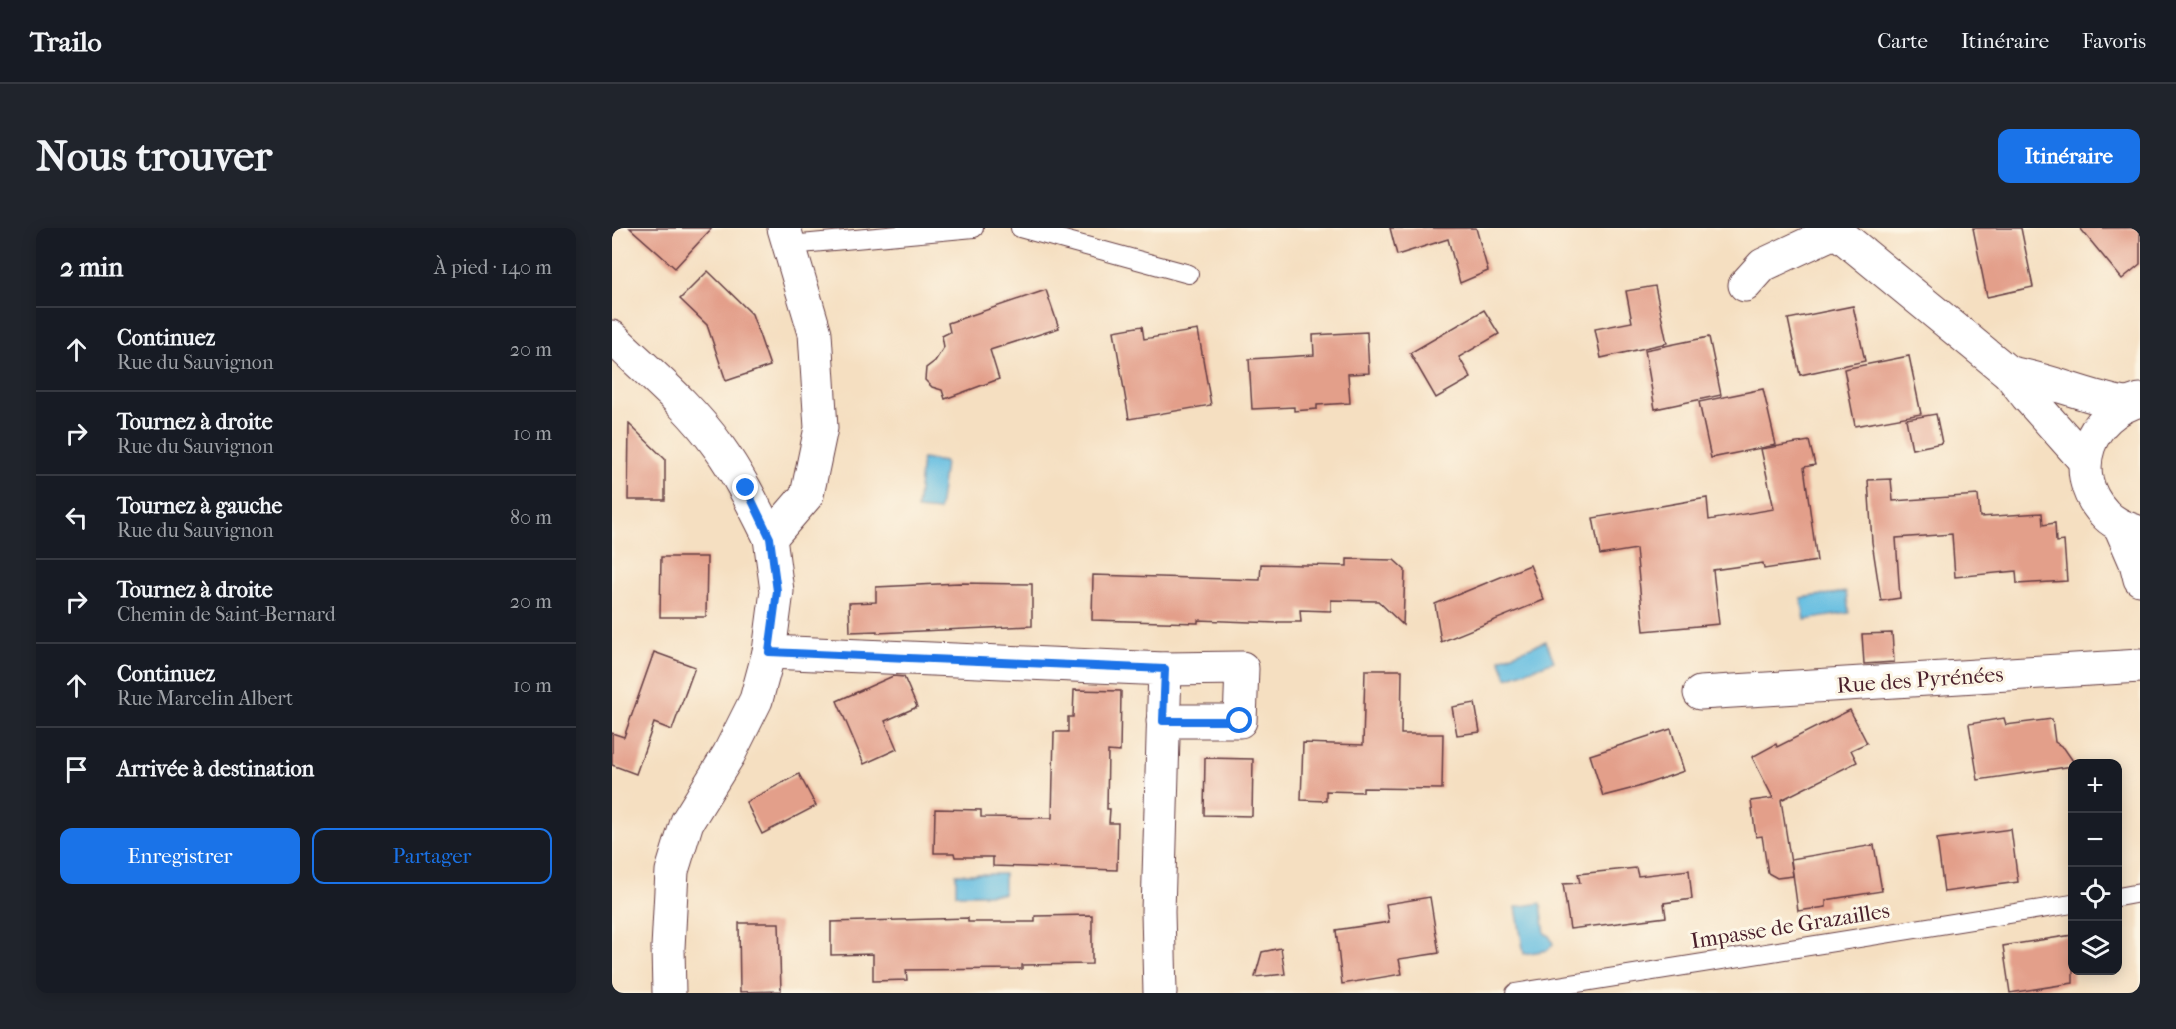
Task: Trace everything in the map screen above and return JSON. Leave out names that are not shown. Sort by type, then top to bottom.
[{"type":"street","points":[[1745,285],[1763,266],[1834,230],[2009,373],[2085,461]]},
{"type":"street","points":[[770,538],[807,495],[821,429],[815,333],[787,237]]},
{"type":"street","points":[[612,337],[680,402],[717,445],[746,488],[770,538],[777,591],[769,652],[756,700],[729,754],[687,822],[672,871],[668,948],[669,993]]},
{"type":"street","points":[[2009,373],[2036,377],[2100,400],[2132,402]]},
{"type":"street","points":[[2132,402],[2105,418],[2091,438],[2085,461],[2086,480],[2093,499],[2104,514],[2130,530],[2140,579]]},
{"type":"street","points":[[769,652],[1165,669],[1242,668],[1240,721],[1163,721]]},
{"type":"street","name":"Rue des Pyrénées","points":[[1700,693],[2140,666]]},
{"type":"street","points":[[1160,993],[1158,912],[1165,669]]},
{"type":"lane","points":[[787,237],[974,228]]},
{"type":"lane","points":[[1020,228],[1189,274]]},
{"type":"lane","points":[[2122,896],[2140,893]]},
{"type":"lane","name":"Impasse de Grazailles","points":[[1515,993],[2068,905]]},
{"type":"water","points":[[922,459],[945,462],[939,511],[917,509]]},
{"type":"water","points":[[1846,592],[1849,613],[1805,620],[1801,598]]},
{"type":"water","points":[[1546,641],[1554,661],[1507,678],[1500,659]]},
{"type":"water","points":[[956,874],[1004,874],[1004,894],[956,894]]},
{"type":"water","points":[[1541,903],[1545,934],[1549,935],[1553,944],[1548,950],[1524,954],[1516,907]]},
{"type":"building","points":[[630,228],[712,228],[675,268]]},
{"type":"building","points":[[1390,228],[1476,228],[1488,271],[1460,283],[1448,239],[1397,255]]},
{"type":"building","points":[[1973,228],[2021,228],[2033,287],[1987,297]]},
{"type":"building","points":[[2080,228],[2140,228],[2140,264],[2122,279]]},
{"type":"building","points":[[708,271],[752,314],[770,366],[726,381],[707,325],[680,299]]},
{"type":"building","points":[[1655,286],[1667,343],[1601,358],[1595,329],[1632,322],[1626,291]]},
{"type":"building","points":[[1046,290],[1059,328],[990,350],[999,379],[945,399],[942,390],[932,387],[925,380],[926,368],[935,361],[944,347],[942,336],[950,332],[948,323]]},
{"type":"building","points":[[1853,306],[1865,361],[1800,375],[1788,319]]},
{"type":"building","points":[[1484,310],[1499,334],[1459,357],[1471,378],[1436,398],[1410,353]]},
{"type":"building","points":[[1142,326],[1144,339],[1198,330],[1211,405],[1129,419],[1114,331]]},
{"type":"building","points":[[1367,332],[1369,373],[1348,374],[1350,403],[1317,405],[1317,409],[1294,411],[1294,407],[1252,409],[1249,359],[1314,355],[1313,335]]},
{"type":"building","points":[[1709,337],[1721,395],[1655,409],[1645,350]]},
{"type":"building","points":[[1909,356],[1921,414],[1855,426],[1844,369]]},
{"type":"building","points":[[1763,389],[1776,445],[1711,458],[1699,402]]},
{"type":"building","points":[[1936,414],[1942,443],[1912,449],[1906,419]]},
{"type":"building","points":[[629,424],[665,459],[665,500],[628,500]]},
{"type":"building","points":[[1809,441],[1815,465],[1804,467],[1817,561],[1764,569],[1763,563],[1713,570],[1719,624],[1644,631],[1636,549],[1600,555],[1593,518],[1707,498],[1709,520],[1774,509],[1761,449]]},
{"type":"building","points":[[1891,479],[1893,501],[1978,495],[1980,517],[2042,513],[2043,525],[2055,523],[2056,542],[2064,541],[2067,581],[2017,584],[2016,571],[1955,577],[1952,534],[1896,538],[1900,598],[1881,601],[1872,542],[1868,480]]},
{"type":"building","points":[[661,557],[707,557],[706,617],[660,617]]},
{"type":"building","points":[[1347,559],[1394,560],[1405,570],[1403,625],[1378,601],[1331,600],[1331,611],[1300,610],[1301,622],[1198,620],[1198,623],[1092,620],[1093,575],[1260,580],[1261,564],[1347,566]]},
{"type":"building","points":[[1530,565],[1544,600],[1441,642],[1435,604]]},
{"type":"building","points":[[959,583],[1032,584],[1032,626],[877,633],[877,631],[850,632],[849,603],[876,602],[876,587]]},
{"type":"building","points":[[1892,633],[1894,662],[1864,664],[1862,634]]},
{"type":"building","points":[[654,652],[695,667],[672,730],[654,723],[636,774],[612,765],[612,733],[624,737]]},
{"type":"building","points":[[1365,670],[1402,670],[1401,734],[1443,734],[1442,789],[1363,788],[1363,792],[1326,791],[1326,801],[1301,800],[1303,743],[1363,745]]},
{"type":"building","points":[[893,676],[904,677],[917,707],[885,721],[897,749],[864,764],[837,701]]},
{"type":"building","points":[[1074,690],[1121,691],[1120,752],[1108,751],[1107,809],[1110,809],[1109,823],[1118,823],[1117,870],[993,866],[993,857],[955,857],[954,853],[934,853],[935,809],[981,810],[981,817],[1052,818],[1054,732],[1068,732],[1068,717],[1073,717]]},
{"type":"building","points":[[1475,703],[1480,732],[1457,735],[1452,707]]},
{"type":"building","points":[[1850,710],[1867,743],[1851,750],[1857,762],[1781,800],[1793,876],[1777,878],[1768,873],[1762,836],[1756,837],[1751,801],[1773,798],[1752,757]]},
{"type":"building","points":[[2004,718],[2006,725],[2052,719],[2055,742],[2064,748],[2072,759],[2068,759],[2068,767],[1978,780],[1969,724]]},
{"type":"building","points":[[1671,729],[1684,771],[1603,796],[1590,755]]},
{"type":"building","points":[[1205,758],[1253,759],[1252,816],[1204,815]]},
{"type":"building","points":[[799,774],[816,806],[762,834],[746,802]]},
{"type":"building","points":[[2011,829],[2018,882],[1944,892],[1937,839]]},
{"type":"building","points":[[1874,845],[1882,891],[1826,900],[1826,907],[1798,911],[1791,859]]},
{"type":"building","points":[[1636,868],[1638,876],[1689,870],[1692,899],[1664,903],[1666,917],[1570,929],[1563,884],[1580,883],[1578,874]]},
{"type":"building","points":[[1430,897],[1439,953],[1399,959],[1402,974],[1342,984],[1336,930],[1389,922],[1386,904]]},
{"type":"building","points":[[1092,915],[1092,964],[1022,965],[1022,969],[906,970],[907,980],[873,981],[873,954],[831,955],[831,922],[968,918],[968,922],[1035,922],[1035,916]]},
{"type":"building","points":[[739,923],[779,923],[781,991],[740,992]]},
{"type":"building","points":[[2068,936],[2068,975],[2073,975],[2073,983],[2010,993],[2003,946]]},
{"type":"building","points":[[1281,948],[1285,974],[1255,977],[1262,952]]},
{"type":"route","points":[[746,488],[770,538],[777,591],[769,652],[1165,669],[1163,721],[1240,721]]}]
